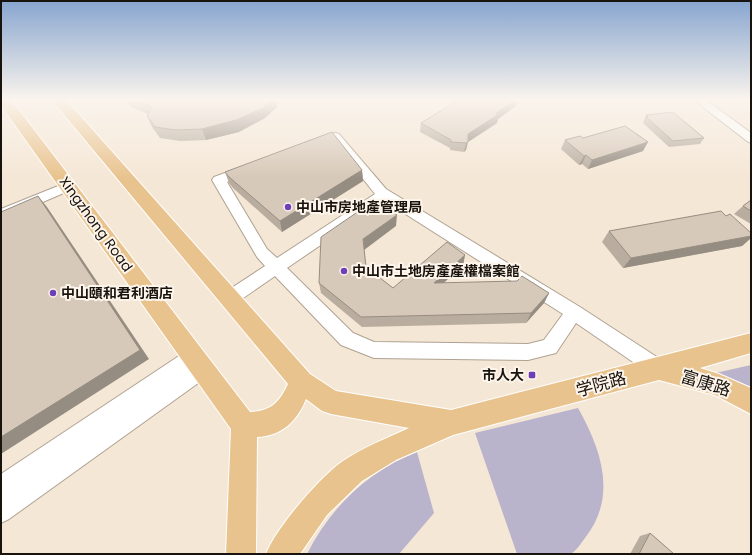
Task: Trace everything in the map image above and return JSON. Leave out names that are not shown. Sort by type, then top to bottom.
[{"type":"main road","name":"Xingzhong Road","points":[[23,126],[197,364],[244,425]]},
{"type":"main road","points":[[81,126],[302,382],[331,402],[451,423]]},
{"type":"main road","name":"学院路","points":[[281,554],[317,505],[352,471],[387,451],[451,423],[659,369],[751,343]]},
{"type":"main road","name":"富康路","points":[[659,369],[710,381],[738,393],[751,402]]},
{"type":"main road","points":[[241,554],[244,425],[268,424],[290,407],[302,382]]},
{"type":"street","points":[[734,126],[751,139]]},
{"type":"street","points":[[299,150],[335,136],[385,194],[574,312],[659,369]]},
{"type":"street","points":[[263,164],[219,180],[262,253],[347,339],[374,350],[528,352],[550,347],[574,312]]},
{"type":"street","points":[[1,215],[68,186]]},
{"type":"street","points":[[230,298],[385,194]]},
{"type":"street","points":[[1,488],[197,364]]},
{"type":"street","points":[[1,511],[197,364]]},
{"type":"shaded area","points":[[751,365],[751,387],[711,374]]},
{"type":"shaded area","points":[[578,408],[599,456],[602,473],[603,489],[601,506],[595,522],[585,538],[571,554],[517,554],[475,433]]},
{"type":"shaded area","points":[[417,452],[434,513],[399,554],[307,554],[327,521],[352,493],[382,469]]},
{"type":"building","points":[[154,126],[214,126],[202,129],[175,130]]},
{"type":"building","points":[[426,126],[481,126],[468,134],[468,142],[466,143],[451,142],[451,140]]},
{"type":"building","points":[[625,126],[648,142],[592,160],[586,155],[584,156],[565,140],[580,136],[583,138]]},
{"type":"building","points":[[656,126],[690,126],[704,138],[673,141]]},
{"type":"building","name":"中山市房地產管理局","points":[[332,132],[362,170],[280,221],[225,172]]},
{"type":"building","name":"中山頤和君利酒店","points":[[38,196],[140,350],[1,437],[1,212]]},
{"type":"building","name":"中山市土地房產產權檔案館","points":[[375,200],[397,215],[363,239],[366,267],[393,288],[447,242],[465,255],[434,283],[517,281],[522,276],[549,293],[531,313],[361,317],[319,283],[321,237]]},
{"type":"building","points":[[751,200],[751,211],[743,206]]},
{"type":"building","points":[[721,211],[726,216],[730,214],[751,233],[751,236],[631,258],[609,231]]},
{"type":"building","points":[[650,533],[674,554],[639,554]]},
{"type":"place","name":"中山市房地產管理局","points":[[288,207]]},
{"type":"place","name":"中山市土地房產產權檔案館","points":[[344,271]]},
{"type":"place","name":"中山頤和君利酒店","points":[[53,293]]},
{"type":"place","name":"市人大","points":[[532,375]]}]
